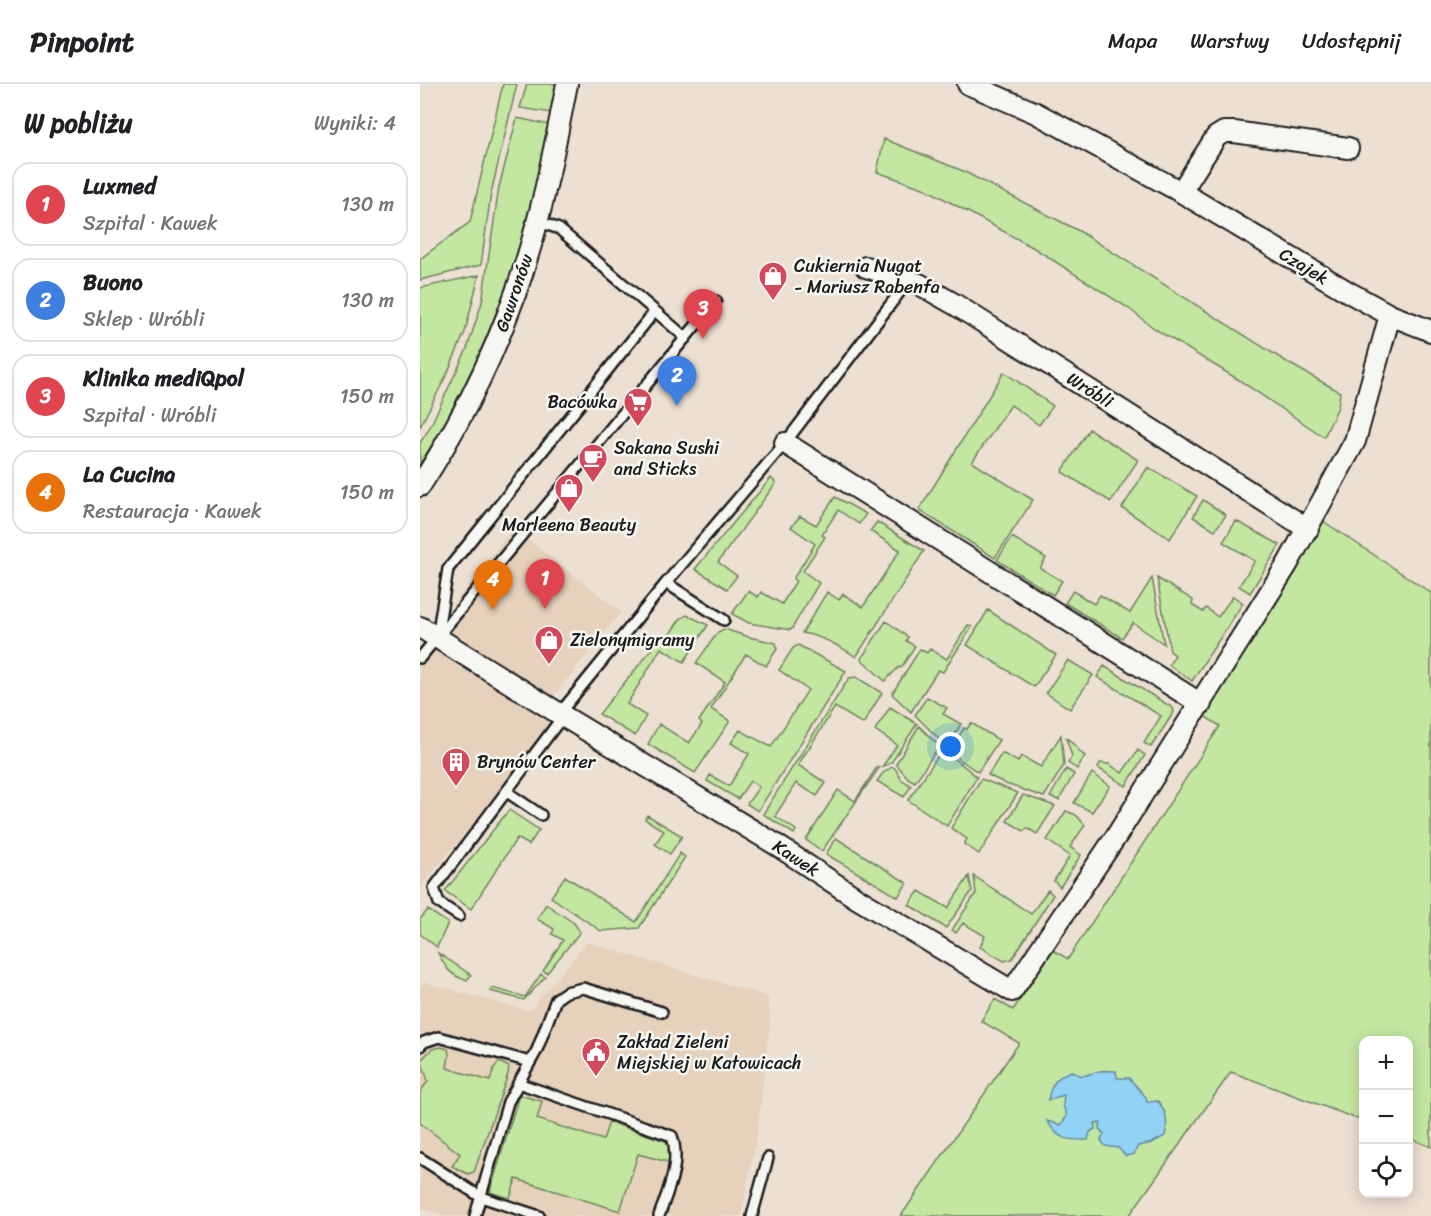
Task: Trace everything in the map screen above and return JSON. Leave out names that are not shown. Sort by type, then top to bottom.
[{"type":"street","name":"Gawronów","points":[[420,486],[446,446],[474,393],[520,278],[538,220],[567,84]]},
{"type":"street","name":"Czajek","points":[[968,84],[1036,113],[1181,192],[1350,293],[1390,315],[1431,331]]},
{"type":"street","points":[[1181,192],[1216,137],[1224,132],[1348,148]]},
{"type":"street","name":"Wróbli","points":[[866,267],[909,280],[956,305],[1308,528]]},
{"type":"street","points":[[785,443],[1201,705],[1287,565],[1355,441],[1390,315]]},
{"type":"street","name":"Kawek","points":[[420,627],[766,838],[858,899],[1012,991],[1201,705]]},
{"type":"lane","points":[[538,220],[558,229],[686,338]]},
{"type":"lane","points":[[459,916],[439,903],[434,888],[507,792],[561,715],[666,583],[785,443],[909,280]]},
{"type":"lane","points":[[420,658],[716,301]]},
{"type":"lane","points":[[437,638],[448,569],[655,311]]},
{"type":"lane","points":[[666,583],[724,620]]},
{"type":"lane","points":[[507,792],[541,815]]},
{"type":"lane","points":[[475,1216],[508,1102],[530,1062],[556,999],[566,992],[583,988],[662,1012]]},
{"type":"lane","points":[[420,1046],[424,1042],[439,1037],[530,1062]]},
{"type":"lane","points":[[518,1083],[672,1136],[676,1149],[675,1170],[659,1216]]},
{"type":"lane","points":[[420,1158],[482,1197],[538,1216]]},
{"type":"lane","points":[[752,1216],[768,1158]]},
{"type":"shaded area","points":[[513,528],[621,612],[543,709],[558,720],[420,888],[420,648]]},
{"type":"shaded area","points":[[587,942],[768,997],[770,1022],[757,1135],[741,1216],[445,1216],[420,1208],[420,987],[424,982],[529,1011]]},
{"type":"green space","points":[[503,84],[517,84],[491,193],[481,265],[420,280],[420,259],[470,222]]},
{"type":"green space","points":[[527,84],[558,84],[552,113],[520,108]]},
{"type":"green space","points":[[517,118],[550,125],[526,227],[506,289],[468,379],[420,464],[420,443],[467,349],[482,302],[499,187]]},
{"type":"green space","points":[[884,139],[963,171],[1079,231],[1290,364],[1340,392],[1338,407],[1324,437],[1034,248],[926,189],[877,172]]},
{"type":"green space","points":[[479,275],[465,332],[420,427],[420,288]]},
{"type":"green space","points":[[1004,372],[1053,406],[1039,425],[1011,405],[972,462],[1033,500],[995,558],[919,510]]},
{"type":"green space","points":[[1089,429],[1138,460],[1111,502],[1062,472]]},
{"type":"green space","points":[[1148,467],[1197,496],[1170,539],[1122,508]]},
{"type":"green space","points":[[771,478],[776,483],[718,562],[737,576],[727,589],[695,569]]},
{"type":"green space","points":[[835,497],[866,514],[859,524],[838,510],[822,535],[825,537],[803,571],[819,583],[791,630],[749,623],[732,614],[748,591],[758,597],[761,592],[782,604],[796,581],[793,579],[815,544],[791,527],[800,516],[816,525]]},
{"type":"green space","points":[[1203,500],[1226,515],[1215,530],[1193,517]]},
{"type":"green space","points":[[1236,521],[1280,545],[1250,593],[1239,586],[1255,561],[1223,542]]},
{"type":"green space","points":[[1323,521],[1431,593],[1431,1147],[1413,1140],[1413,1036],[1359,1036],[1359,1120],[1231,1072],[1129,1216],[901,1216],[1019,1043],[981,1021],[995,999],[1013,1010],[1053,950],[1068,959],[1220,726],[1204,716]]},
{"type":"green space","points":[[877,522],[924,551],[856,657],[830,642],[802,633],[827,592],[839,600],[843,594],[863,607],[900,550],[870,531]]},
{"type":"green space","points":[[1012,537],[1046,558],[1040,568],[1062,581],[1053,595],[997,560]]},
{"type":"green space","points":[[1152,578],[1164,644],[1133,623],[1122,638],[1065,603],[1073,591],[1094,604],[1100,595],[1130,613]]},
{"type":"green space","points":[[1157,578],[1193,600],[1192,605],[1203,612],[1206,608],[1218,617],[1233,596],[1243,603],[1192,681],[1169,665],[1175,655],[1170,651]]},
{"type":"green space","points":[[988,610],[1056,655],[1034,687],[967,645]]},
{"type":"green space","points":[[687,615],[708,625],[684,662],[661,648],[627,704],[646,716],[635,736],[599,714],[661,638],[668,637],[680,619]]},
{"type":"green space","points":[[886,621],[908,637],[906,641],[915,646],[901,668],[899,667],[885,681],[861,659]]},
{"type":"green space","points":[[968,625],[972,627],[943,672],[938,670],[911,712],[892,694],[920,649],[927,653],[930,649],[947,659]]},
{"type":"green space","points":[[724,629],[776,643],[777,649],[766,666],[746,654],[711,709],[730,721],[695,773],[648,744],[659,724],[689,743],[702,724],[699,721],[725,682],[696,663],[718,632]]},
{"type":"green space","points":[[798,645],[846,671],[758,811],[747,804],[759,787],[750,781],[738,799],[707,781],[710,775],[729,786],[749,754],[731,743],[740,730],[771,747],[808,690],[779,670],[793,648]]},
{"type":"green space","points":[[1068,660],[1093,675],[1070,709],[1046,693]]},
{"type":"green space","points":[[1104,666],[1173,708],[1174,712],[1151,747],[1144,743],[1161,716],[1097,677]]},
{"type":"green space","points":[[856,677],[882,693],[863,724],[835,707],[798,765],[826,783],[817,796],[796,783],[775,816],[796,830],[794,834],[763,814],[849,678]]},
{"type":"green space","points":[[927,697],[947,708],[943,714],[961,724],[947,747],[915,715]]},
{"type":"green space","points":[[890,707],[917,724],[891,763],[882,767],[897,745],[875,730]]},
{"type":"green space","points":[[971,723],[999,740],[978,772],[959,759],[951,749],[964,728],[967,729]]},
{"type":"green space","points":[[919,726],[939,746],[915,782],[908,778],[896,764]]},
{"type":"green space","points":[[1061,735],[1064,765],[1044,797],[988,775],[1002,753],[1018,762],[1021,756],[1041,767]]},
{"type":"green space","points":[[1066,738],[1085,756],[1077,769],[1068,763],[1072,756]]},
{"type":"green space","points":[[943,749],[977,777],[947,826],[908,800]]},
{"type":"green space","points":[[1138,750],[1145,755],[1126,786],[1098,768],[1100,763],[1109,764],[1122,773]]},
{"type":"green space","points":[[877,767],[879,768],[822,851],[806,840],[838,790],[855,801]]},
{"type":"green space","points":[[892,767],[901,779],[911,786],[904,797],[877,781]]},
{"type":"green space","points":[[1066,769],[1074,774],[1059,800],[1050,797]]},
{"type":"green space","points":[[1092,773],[1110,786],[1092,812],[1074,803]]},
{"type":"green space","points":[[981,779],[1018,793],[979,854],[964,844],[967,839],[951,828]]},
{"type":"green space","points":[[1023,795],[1055,806],[1037,834],[1027,828],[1024,831],[1007,821]]},
{"type":"green space","points":[[509,810],[539,830],[529,845],[517,838],[471,909],[445,891]]},
{"type":"green space","points":[[1066,811],[1076,815],[1085,825],[1070,847],[1081,855],[1060,887],[1054,881],[1070,856],[1047,840]]},
{"type":"green space","points":[[647,815],[682,836],[670,854],[655,844],[664,831],[645,819]]},
{"type":"green space","points":[[836,838],[907,883],[898,897],[826,854]]},
{"type":"green space","points":[[680,853],[685,857],[639,928],[601,931],[551,897],[565,876],[636,922]]},
{"type":"green space","points":[[969,876],[972,891],[946,928],[909,905],[919,891],[948,908]]},
{"type":"green space","points":[[974,876],[1031,914],[1048,890],[1053,895],[1012,959],[1004,961],[980,947],[985,936],[963,923],[956,933],[952,930],[976,893]]},
{"type":"green space","points":[[546,904],[574,923],[580,932],[547,973],[543,971],[563,940],[552,934],[554,929],[537,919]]},
{"type":"green space","points":[[428,910],[448,923],[437,947],[420,934],[420,919]]},
{"type":"green space","points":[[438,953],[471,975],[467,980],[453,974]]},
{"type":"green space","points":[[541,974],[545,977],[524,1000],[490,991],[492,988],[525,997]]},
{"type":"green space","points":[[441,1047],[448,1049],[447,1068],[490,1081],[494,1068],[499,1062],[509,1067],[474,1172],[468,1174],[452,1166],[460,1154],[420,1123],[420,1092],[428,1081],[421,1060],[432,1049]]},
{"type":"green space","points":[[519,1095],[542,1101],[537,1119],[603,1140],[609,1122],[668,1142],[671,1149],[668,1162],[638,1154],[620,1211],[516,1179],[510,1198],[490,1192]]},
{"type":"water","points":[[1071,1071],[1083,1075],[1116,1071],[1117,1078],[1129,1078],[1146,1097],[1147,1102],[1158,1101],[1161,1105],[1166,1118],[1165,1136],[1152,1143],[1138,1146],[1134,1154],[1126,1156],[1118,1148],[1105,1146],[1101,1140],[1104,1134],[1099,1129],[1101,1123],[1095,1123],[1095,1129],[1090,1132],[1088,1140],[1068,1139],[1060,1136],[1047,1121],[1061,1125],[1067,1116],[1063,1105],[1064,1095],[1048,1100],[1055,1082]]},
{"type":"place","name":"Cukiernia Nugat - Mariusz Rabenfa","points":[[773,302]]},
{"type":"place","name":"Klinika mediQpol","points":[[703,339]]},
{"type":"place","name":"Buono","points":[[677,406]]},
{"type":"place","name":"Bacówka","points":[[638,428]]},
{"type":"place","name":"Sakana Sushi and Sticks","points":[[593,484]]},
{"type":"place","name":"Marleena Beauty","points":[[569,514]]},
{"type":"place","name":"Luxmed","points":[[545,609]]},
{"type":"place","name":"La Cucina","points":[[493,610]]},
{"type":"place","name":"Zielonymigramy","points":[[549,666]]},
{"type":"place","name":"Brynów Center","points":[[456,788]]},
{"type":"place","name":"Zakład Zieleni Miejskiej w Katowicach","points":[[596,1078]]}]
